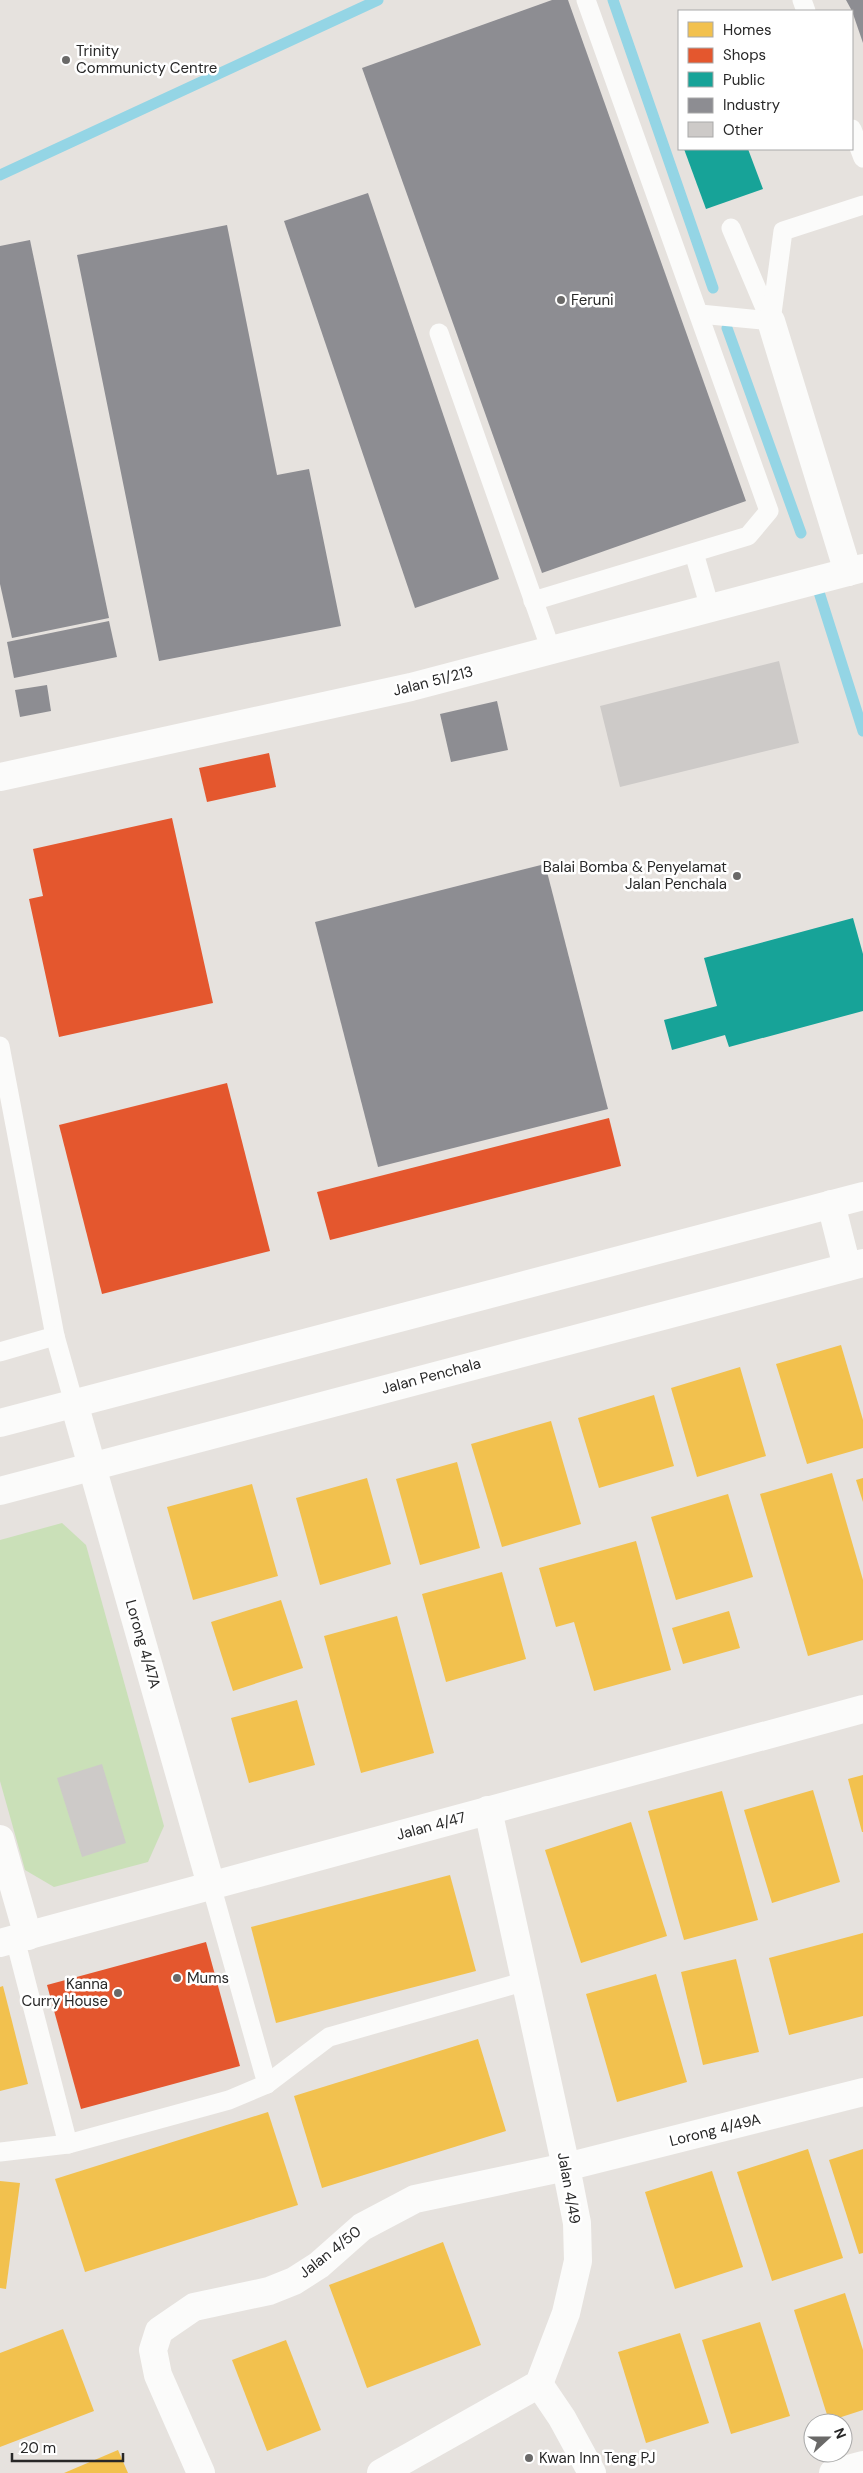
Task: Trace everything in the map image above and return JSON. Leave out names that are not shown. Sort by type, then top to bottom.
[{"type":"street","points":[[771,321],[856,570]]},
{"type":"street","name":"Jalan 51/213","points":[[0,778],[412,687],[856,570]]},
{"type":"street","points":[[0,1423],[863,1196]]},
{"type":"street","points":[[831,1204],[855,1265]]},
{"type":"street","name":"Jalan Penchala","points":[[0,1491],[92,1465],[855,1265]]},
{"type":"street","name":"Lorong 4/47A","points":[[74,1403],[211,1885]]},
{"type":"street","name":"Jalan 4/47","points":[[15,1939],[863,1708]]},
{"type":"street","name":"Jalan 4/49","points":[[488,1810],[577,2223],[578,2261],[566,2313],[539,2384]]},
{"type":"street","points":[[0,1839],[15,1939]]},
{"type":"street","name":"Lorong 4/49A","points":[[566,2167],[863,2092]]},
{"type":"street","name":"Jalan 4/50","points":[[201,2473],[158,2375],[152,2350],[159,2331],[194,2307],[269,2291],[294,2281],[319,2266],[362,2226],[415,2199],[566,2167]]},
{"type":"street","points":[[380,2473],[539,2384],[562,2418],[592,2473]]},
{"type":"street","points":[[833,2473],[863,2465]]},
{"type":"lane","points":[[532,601],[748,536],[769,511],[586,0]]},
{"type":"lane","points":[[853,132],[863,158]]},
{"type":"lane","points":[[771,321],[783,230],[863,205]]},
{"type":"lane","points":[[731,228],[771,321]]},
{"type":"lane","points":[[700,314],[771,321]]},
{"type":"lane","points":[[439,333],[550,650]]},
{"type":"lane","points":[[694,553],[710,608]]},
{"type":"lane","points":[[0,1046],[55,1336],[74,1403]]},
{"type":"lane","points":[[0,1352],[55,1336]]},
{"type":"lane","points":[[211,1885],[267,2084]]},
{"type":"lane","points":[[15,1939],[68,2144]]},
{"type":"lane","points":[[0,2152],[68,2144],[229,2100],[267,2084],[329,2038],[526,1981]]},
{"type":"green space","points":[[62,1523],[86,1545],[164,1826],[148,1862],[54,1887],[25,1870],[0,1781],[0,1540]]},
{"type":"building: Homes","points":[[841,1345],[863,1420],[863,1448],[807,1464],[776,1364]]},
{"type":"building: Homes","points":[[740,1367],[766,1456],[697,1477],[671,1388]]},
{"type":"building: Homes","points":[[654,1395],[674,1466],[599,1488],[578,1418]]},
{"type":"building: Homes","points":[[551,1421],[581,1524],[502,1547],[471,1444]]},
{"type":"building: Homes","points":[[457,1462],[480,1548],[420,1565],[396,1479]]},
{"type":"building: Homes","points":[[832,1473],[863,1580],[863,1640],[808,1656],[760,1494]]},
{"type":"building: Homes","points":[[367,1478],[391,1564],[320,1585],[296,1498]]},
{"type":"building: Homes","points":[[863,1478],[863,1502],[856,1480]]},
{"type":"building: Homes","points":[[252,1484],[278,1576],[193,1600],[167,1507]]},
{"type":"building: Homes","points":[[728,1494],[753,1577],[676,1600],[651,1517]]},
{"type":"building: Homes","points":[[636,1541],[671,1670],[594,1691],[574,1622],[556,1627],[539,1568]]},
{"type":"building: Homes","points":[[502,1572],[526,1659],[446,1682],[422,1594]]},
{"type":"building: Homes","points":[[281,1600],[303,1668],[233,1691],[211,1622]]},
{"type":"building: Homes","points":[[729,1611],[740,1648],[683,1664],[672,1628]]},
{"type":"building: Homes","points":[[397,1616],[434,1753],[361,1773],[324,1636]]},
{"type":"building: Homes","points":[[297,1700],[315,1765],[249,1783],[231,1718]]},
{"type":"building: Homes","points":[[863,1775],[863,1832],[862,1832],[848,1779]]},
{"type":"building: Homes","points":[[813,1790],[840,1882],[772,1903],[744,1810]]},
{"type":"building: Homes","points":[[722,1791],[758,1920],[684,1940],[648,1811]]},
{"type":"building: Homes","points":[[631,1822],[667,1936],[581,1963],[545,1850]]},
{"type":"building: Homes","points":[[450,1875],[476,1971],[276,2023],[251,1927]]},
{"type":"building: Homes","points":[[863,1933],[863,2016],[789,2035],[769,1958]]},
{"type":"building: Homes","points":[[736,1959],[759,2052],[703,2065],[681,1972]]},
{"type":"building: Homes","points":[[656,1974],[687,2082],[617,2102],[586,1994]]},
{"type":"building: Homes","points":[[3,1986],[28,2084],[0,2091],[0,1987]]},
{"type":"building: Homes","points":[[478,2039],[506,2131],[322,2188],[294,2096]]},
{"type":"building: Homes","points":[[268,2112],[298,2205],[85,2272],[55,2179]]},
{"type":"building: Homes","points":[[808,2149],[843,2258],[772,2281],[737,2172]]},
{"type":"building: Homes","points":[[863,2149],[863,2253],[859,2254],[829,2160]]},
{"type":"building: Homes","points":[[712,2171],[743,2267],[675,2289],[645,2192]]},
{"type":"building: Homes","points":[[0,2181],[20,2183],[6,2289],[0,2288]]},
{"type":"building: Homes","points":[[443,2242],[481,2345],[367,2388],[329,2285]]},
{"type":"building: Homes","points":[[845,2293],[863,2350],[863,2410],[853,2413],[826,2413],[794,2310]]},
{"type":"building: Homes","points":[[760,2322],[790,2416],[731,2434],[702,2340]]},
{"type":"building: Homes","points":[[63,2329],[94,2411],[0,2447],[0,2353]]},
{"type":"building: Homes","points":[[680,2333],[709,2423],[646,2443],[618,2352]]},
{"type":"building: Homes","points":[[286,2340],[321,2430],[267,2451],[232,2360]]},
{"type":"building: Homes","points":[[118,2450],[128,2473],[64,2473]]},
{"type":"building: Shops","points":[[269,753],[276,787],[207,802],[199,768]]},
{"type":"building: Shops","points":[[172,818],[213,1003],[59,1037],[29,899],[43,896],[33,849]]},
{"type":"building: Shops","points":[[227,1083],[270,1251],[102,1294],[59,1125]]},
{"type":"building: Shops","points":[[609,1118],[621,1166],[330,1240],[317,1192]]},
{"type":"building: Shops","points":[[206,1942],[240,2066],[81,2109],[47,1985]]},
{"type":"building: Public","points":[[684,150],[748,150],[763,189],[706,209]]},
{"type":"building: Public","points":[[853,918],[863,954],[863,1011],[729,1047],[725,1035],[672,1050],[664,1020],[717,1006],[704,958]]},
{"type":"building: Industry","name":"Feruni","points":[[552,0],[568,0],[746,501],[542,573],[362,68]]},
{"type":"building: Industry","points":[[846,0],[863,0],[863,43],[853,10]]},
{"type":"building: Industry","points":[[368,193],[499,579],[415,608],[284,221]]},
{"type":"building: Industry","points":[[227,225],[277,475],[309,469],[341,626],[159,661],[77,255]]},
{"type":"building: Industry","points":[[30,240],[109,618],[12,638],[0,584],[0,246]]},
{"type":"building: Industry","points":[[109,621],[117,657],[14,678],[7,642]]},
{"type":"building: Industry","points":[[47,685],[51,711],[20,717],[15,690]]},
{"type":"building: Industry","points":[[497,701],[508,750],[451,762],[440,714]]},
{"type":"building: Industry","points":[[545,864],[608,1109],[378,1167],[315,922]]},
{"type":"building: Other","points":[[779,661],[799,743],[620,787],[600,706]]},
{"type":"building: Other","points":[[102,1764],[126,1843],[82,1857],[57,1778]]},
{"type":"waterway","points":[[0,175],[378,0]]},
{"type":"waterway","points":[[613,0],[713,288]]},
{"type":"waterway","points":[[727,328],[801,533]]},
{"type":"waterway","points":[[818,589],[863,731]]},
{"type":"place","name":"Trinity Communicty Centre","points":[[66,60]]},
{"type":"place","name":"Feruni","points":[[561,300]]},
{"type":"place","name":"Balai Bomba & Penyelamat Jalan Penchala","points":[[737,876]]},
{"type":"place","name":"Mums","points":[[177,1978]]},
{"type":"place","name":"Kanna Curry House","points":[[118,1993]]},
{"type":"place","name":"Kwan Inn Teng PJ","points":[[529,2458]]}]
